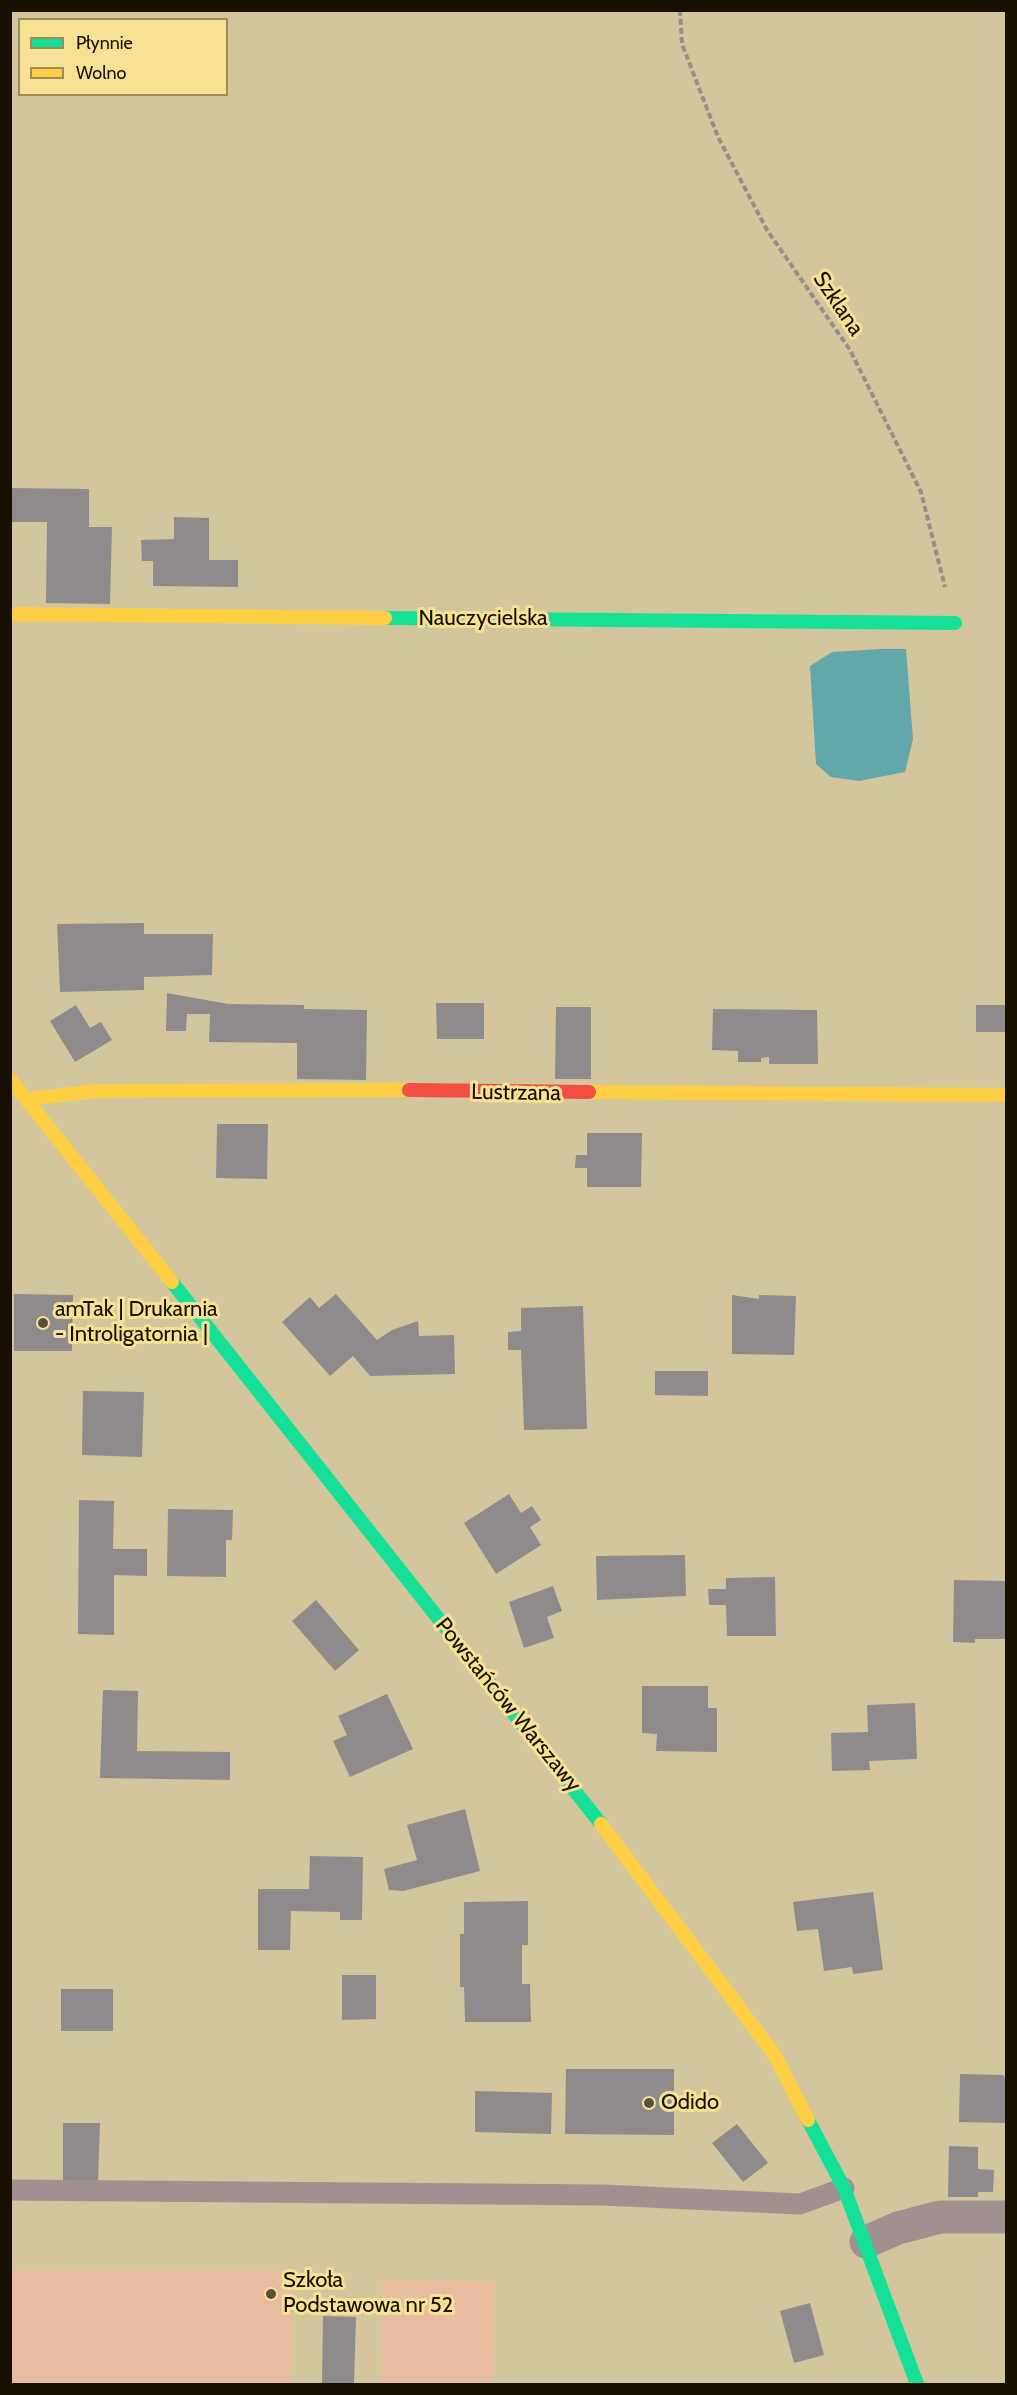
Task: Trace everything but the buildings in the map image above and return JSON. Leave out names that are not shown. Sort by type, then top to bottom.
[{"type":"street","name":"Nauczycielska","points":[[10,614],[955,623]]},
{"type":"street","name":"Powstańców Warszawy","points":[[10,1079],[613,1839],[774,2054],[844,2188],[866,2241],[917,2385]]},
{"type":"street","name":"Lustrzana","points":[[26,1099],[98,1091],[271,1089],[1006,1095]]},
{"type":"street","points":[[866,2241],[898,2228],[940,2217],[1006,2217]]},
{"type":"lane","points":[[10,2190],[603,2195],[801,2204],[844,2188]]},
{"type":"path","name":"Szklana","points":[[681,10],[682,44],[718,137],[767,230],[850,350],[921,492],[955,623]]},
{"type":"shaded area","points":[[11,2269],[292,2271],[291,2384],[11,2384]]},
{"type":"shaded area","points":[[382,2280],[494,2282],[493,2384],[381,2384]]},
{"type":"water","points":[[906,649],[913,739],[905,772],[859,781],[831,777],[816,764],[810,666],[832,652]]},
{"type":"traffic: fast","points":[[385,618],[955,623]]},
{"type":"traffic: fast","points":[[172,1282],[601,1824]]},
{"type":"traffic: fast","points":[[808,2120],[844,2188],[917,2384]]},
{"type":"traffic: slow","points":[[10,614],[385,618]]},
{"type":"traffic: slow","points":[[10,1079],[172,1282]]},
{"type":"traffic: slow","points":[[26,1099],[98,1091],[409,1090]]},
{"type":"traffic: slow","points":[[589,1092],[1006,1095]]},
{"type":"traffic: slow","points":[[601,1824],[774,2054],[808,2120]]},
{"type":"traffic: jam","points":[[409,1090],[589,1092]]},
{"type":"place","name":"amTak | Drukarnia - Introligatornia |","points":[[43,1323]]},
{"type":"place","name":"Odido","points":[[649,2103]]},
{"type":"place","name":"Szkoła Podstawowa nr 52","points":[[271,2294]]}]
